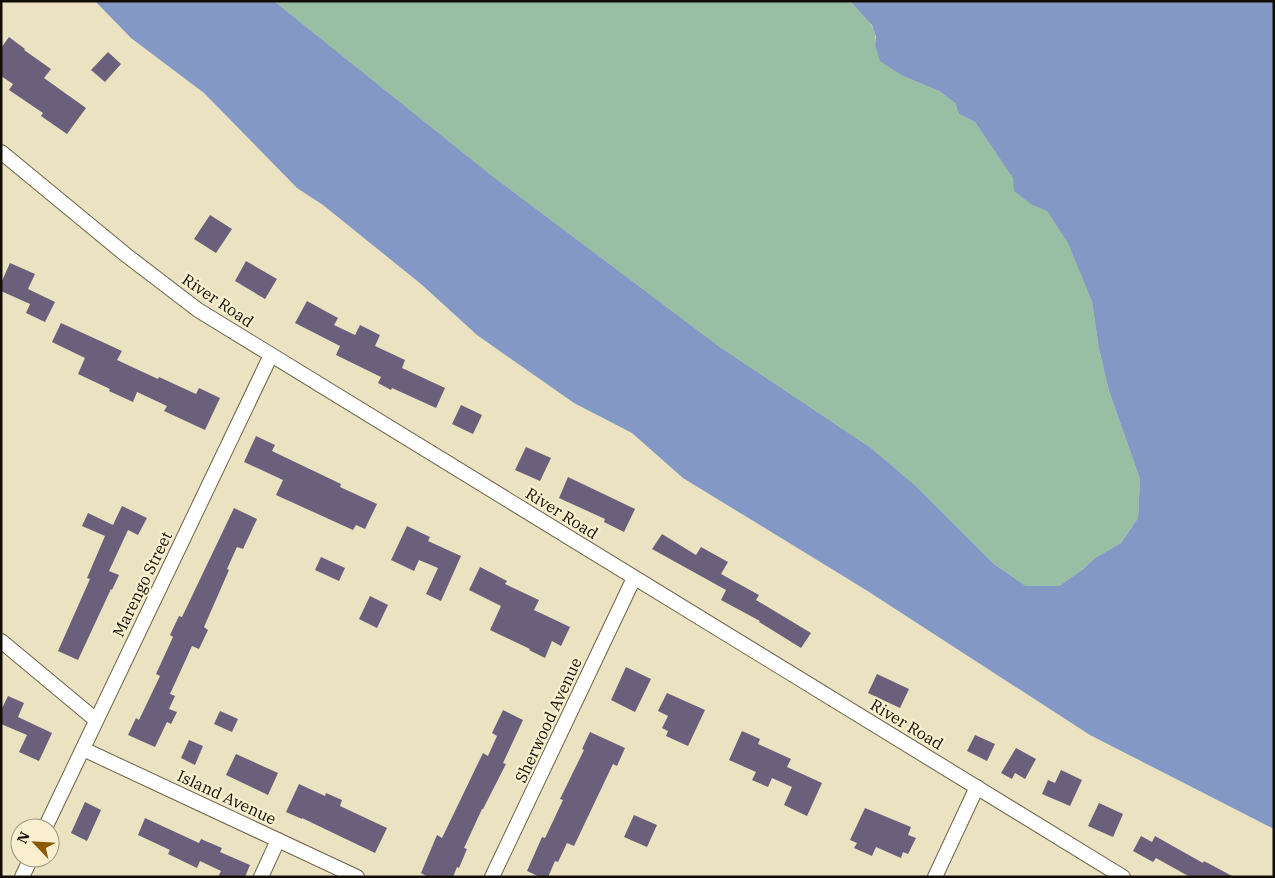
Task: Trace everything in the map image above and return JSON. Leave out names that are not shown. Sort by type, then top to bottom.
[{"type":"street","name":"River Road","points":[[1,152],[126,255],[190,304],[1123,877]]},
{"type":"street","name":"Marengo Street","points":[[50,818],[271,355]]},
{"type":"street","name":"Sherwood Avenue","points":[[492,877],[634,578]]},
{"type":"street","points":[[1,641],[96,720]]},
{"type":"street","name":"Island Avenue","points":[[83,749],[357,877]]},
{"type":"street","points":[[935,877],[977,787]]},
{"type":"street","points":[[262,877],[278,840]]},
{"type":"green space","points":[[274,1],[852,1],[872,27],[875,45],[903,76],[939,91],[955,103],[959,114],[975,122],[1032,205],[1047,211],[1068,242],[1092,302],[1099,349],[1109,391],[1140,479],[1138,518],[1121,543],[1095,558],[1059,586],[1026,586],[994,564],[916,486],[871,448],[720,347],[491,175]]},
{"type":"water","points":[[95,1],[274,1],[491,175],[720,347],[871,448],[916,486],[994,564],[1026,586],[1059,586],[1095,558],[1121,543],[1138,518],[1140,479],[1109,391],[1099,349],[1092,302],[1068,243],[1047,211],[1032,205],[1014,191],[1013,178],[975,122],[959,114],[955,103],[939,91],[903,76],[880,61],[872,25],[852,1],[1274,1],[1274,829],[1090,735],[866,590],[683,478],[632,433],[574,403],[477,335],[421,284],[323,205],[297,188],[204,93],[131,38]]},
{"type":"building","points":[[9,37],[51,69],[44,78],[86,108],[67,134],[41,116],[43,113],[9,90],[13,84],[1,76],[1,48]]},
{"type":"building","points":[[108,52],[121,64],[105,82],[91,70]]},
{"type":"building","points":[[210,215],[232,229],[216,253],[194,239]]},
{"type":"building","points":[[246,261],[277,279],[265,299],[235,281]]},
{"type":"building","points":[[10,263],[35,274],[28,289],[55,302],[45,322],[26,313],[30,304],[1,291],[1,283]]},
{"type":"building","points":[[307,301],[338,318],[334,325],[355,335],[360,325],[380,335],[375,346],[405,360],[402,368],[445,388],[436,408],[378,383],[381,377],[336,355],[340,346],[295,323]]},
{"type":"building","points":[[61,323],[122,351],[117,360],[196,394],[199,388],[220,398],[205,430],[164,411],[167,406],[137,392],[133,402],[78,374],[85,358],[52,342]]},
{"type":"building","points":[[461,405],[482,415],[473,434],[452,424]]},
{"type":"building","points":[[256,436],[275,445],[272,451],[341,484],[340,487],[377,504],[365,529],[356,525],[353,530],[276,495],[283,480],[244,462]]},
{"type":"building","points":[[526,447],[551,458],[540,481],[515,470]]},
{"type":"building","points":[[568,477],[635,509],[624,532],[604,522],[605,519],[559,498]]},
{"type":"building","points":[[122,506],[147,518],[138,535],[128,530],[109,571],[119,575],[78,660],[58,651],[90,579],[87,578],[105,536],[82,526],[88,513],[113,525]]},
{"type":"building","points":[[234,508],[257,519],[243,549],[237,547],[227,569],[229,570],[204,627],[208,630],[199,649],[192,646],[170,694],[175,696],[169,709],[177,712],[171,724],[167,722],[155,747],[128,735],[136,718],[139,720],[160,676],[156,674],[173,637],[170,635],[179,616],[182,617]]},
{"type":"building","points":[[407,526],[430,537],[428,541],[461,556],[441,601],[426,594],[438,568],[419,560],[414,571],[391,560]]},
{"type":"building","points":[[662,534],[696,555],[701,547],[728,562],[721,574],[759,595],[756,600],[811,633],[801,648],[760,621],[721,600],[726,590],[652,549]]},
{"type":"building","points":[[321,557],[345,568],[339,581],[315,570]]},
{"type":"building","points":[[480,567],[507,581],[505,584],[539,600],[534,610],[570,627],[561,646],[552,641],[545,658],[490,630],[501,606],[469,590]]},
{"type":"building","points":[[370,596],[388,605],[377,628],[359,619]]},
{"type":"building","points":[[626,667],[651,679],[635,712],[611,700]]},
{"type":"building","points":[[877,674],[909,689],[900,708],[868,693]]},
{"type":"building","points":[[667,693],[705,710],[688,746],[666,736],[668,731],[662,728],[668,716],[658,711]]},
{"type":"building","points":[[8,696],[24,703],[18,717],[52,733],[39,761],[19,752],[27,735],[1,724],[1,710]]},
{"type":"building","points":[[503,710],[523,720],[503,763],[506,764],[482,809],[464,848],[467,849],[459,868],[457,867],[453,877],[428,877],[421,873],[437,835],[442,838],[483,753],[488,756],[497,736],[492,733]]},
{"type":"building","points":[[220,711],[238,719],[232,732],[214,724]]},
{"type":"building","points":[[742,731],[760,739],[758,744],[791,759],[787,767],[822,783],[807,816],[784,805],[792,787],[772,778],[768,787],[752,780],[756,772],[729,760]]},
{"type":"building","points":[[590,732],[625,748],[617,766],[613,764],[574,846],[567,843],[558,862],[555,861],[548,877],[540,877],[527,871],[542,837],[545,838],[563,800],[560,799],[584,750],[582,749]]},
{"type":"building","points":[[975,735],[995,744],[987,761],[967,751]]},
{"type":"building","points":[[189,740],[203,746],[195,765],[181,758]]},
{"type":"building","points":[[1016,748],[1036,759],[1025,779],[1015,773],[1012,779],[1001,773]]},
{"type":"building","points":[[236,754],[278,773],[268,795],[226,775]]},
{"type":"building","points":[[1061,770],[1082,780],[1070,806],[1042,794],[1048,780],[1055,783]]},
{"type":"building","points":[[299,784],[325,796],[326,793],[342,800],[340,806],[387,828],[375,853],[286,812]]},
{"type":"building","points":[[85,802],[101,810],[87,841],[71,833]]},
{"type":"building","points":[[1099,803],[1123,814],[1113,837],[1088,826]]},
{"type":"building","points":[[865,808],[911,827],[908,835],[916,838],[908,854],[903,852],[901,858],[876,847],[872,856],[854,848],[857,843],[850,840]]},
{"type":"building","points":[[634,815],[657,825],[647,847],[624,837]]},
{"type":"building","points":[[145,818],[199,843],[201,839],[222,848],[220,852],[250,865],[245,877],[218,877],[221,871],[200,861],[197,868],[168,854],[170,850],[138,835]]},
{"type":"building","points":[[1141,836],[1152,842],[1155,836],[1203,863],[1204,861],[1234,877],[1190,877],[1156,858],[1153,862],[1133,851]]}]
